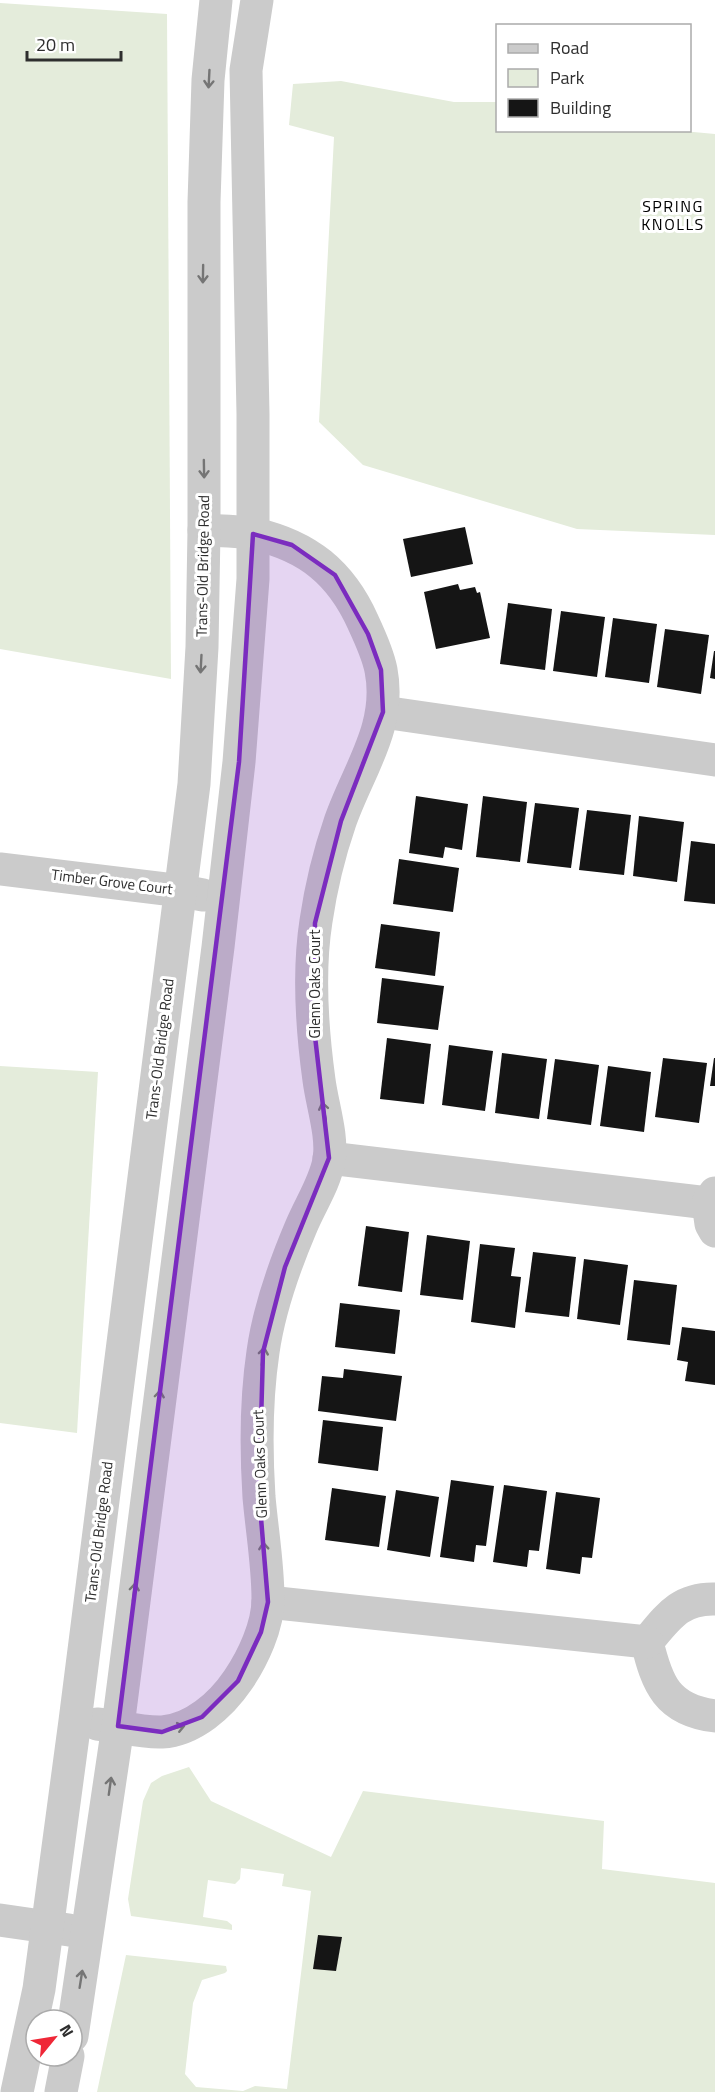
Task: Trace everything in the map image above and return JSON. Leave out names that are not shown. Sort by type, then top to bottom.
[{"type":"street","name":"Trans-Old Bridge Road","points":[[17,2092],[39,1989],[194,784],[202,647],[204,202],[208,80],[216,0]]},
{"type":"street","points":[[76,2008],[118,1726],[239,762],[253,579],[253,414],[246,70],[257,0]]},
{"type":"street","name":"Glenn Oaks Court","points":[[75,1721],[162,1732],[185,1726],[206,1714],[227,1694],[246,1666],[261,1632],[268,1602],[259,1494],[258,1397],[263,1352],[270,1316],[285,1267],[318,1192],[329,1158],[328,1129],[317,1066],[313,1019],[312,972],[315,923],[327,866],[341,821],[372,750],[383,712],[381,670],[355,603],[335,575],[314,558],[292,545],[253,534],[204,530]]},
{"type":"street","points":[[383,712],[715,760]]},
{"type":"street","name":"Timber Grove Court","points":[[0,869],[182,891],[223,900]]},
{"type":"street","points":[[329,1158],[713,1209]]},
{"type":"street","points":[[646,1642],[680,1606],[699,1599],[715,1599]]},
{"type":"street","points":[[268,1602],[646,1642]]},
{"type":"street","points":[[646,1642],[653,1668],[667,1695],[686,1709],[715,1716]]},
{"type":"street","points":[[0,1920],[88,1933]]},
{"type":"street","points":[[61,2092],[66,2068]]},
{"type":"highlighted area","points":[[253,534],[292,545],[335,575],[368,634],[381,670],[383,712],[341,821],[315,923],[313,1019],[329,1158],[285,1267],[263,1352],[259,1494],[268,1602],[261,1632],[238,1681],[202,1717],[162,1732],[118,1726],[239,762]]},
{"type":"green space","points":[[0,3],[167,14],[171,679],[0,649]]},
{"type":"green space","points":[[341,81],[454,102],[496,102],[496,132],[691,132],[715,134],[715,535],[577,529],[363,465],[319,422],[334,137],[289,125],[293,84]]},
{"type":"green space","points":[[0,1066],[98,1072],[77,1433],[0,1423]]},
{"type":"green space","points":[[189,1767],[211,1801],[331,1857],[363,1791],[604,1821],[602,1869],[715,1883],[715,2092],[97,2092],[126,1955],[226,1966],[225,1973],[202,1980],[193,2003],[185,2074],[196,2087],[243,2091],[255,2086],[287,2089],[311,1891],[282,1886],[284,1874],[241,1868],[240,1879],[235,1884],[208,1880],[203,1917],[227,1921],[232,1925],[232,1930],[131,1916],[128,1899],[143,1801],[151,1783],[162,1776]]},
{"type":"building","points":[[465,527],[473,564],[411,577],[403,539]]},
{"type":"building","points":[[458,584],[460,590],[475,587],[477,593],[480,592],[490,638],[436,649],[424,592]]},
{"type":"building","points":[[508,603],[552,609],[545,670],[500,664]]},
{"type":"building","points":[[561,611],[605,617],[597,677],[553,671]]},
{"type":"building","points":[[613,618],[657,624],[649,683],[605,677]]},
{"type":"building","points":[[665,629],[709,635],[701,694],[657,687]]},
{"type":"building","points":[[715,651],[715,679],[710,678]]},
{"type":"building","points":[[416,796],[468,804],[462,850],[445,847],[443,858],[409,853]]},
{"type":"building","points":[[483,796],[527,802],[520,862],[476,857]]},
{"type":"building","points":[[535,803],[579,808],[571,868],[527,863]]},
{"type":"building","points":[[587,810],[631,815],[624,875],[579,870]]},
{"type":"building","points":[[639,816],[684,822],[677,882],[633,876]]},
{"type":"building","points":[[691,841],[715,844],[715,904],[684,901]]},
{"type":"building","points":[[399,859],[459,868],[453,912],[393,904]]},
{"type":"building","points":[[381,924],[440,932],[435,976],[375,968]]},
{"type":"building","points":[[382,978],[444,986],[438,1030],[377,1023]]},
{"type":"building","points":[[387,1038],[431,1044],[424,1104],[380,1099]]},
{"type":"building","points":[[449,1045],[493,1051],[485,1111],[442,1105]]},
{"type":"building","points":[[502,1053],[547,1059],[539,1119],[495,1113]]},
{"type":"building","points":[[663,1058],[707,1063],[699,1123],[655,1117]]},
{"type":"building","points":[[714,1058],[715,1086],[710,1086]]},
{"type":"building","points":[[555,1059],[599,1065],[591,1125],[547,1119]]},
{"type":"building","points":[[608,1066],[651,1072],[644,1132],[600,1126]]},
{"type":"building","points":[[366,1226],[409,1232],[402,1292],[358,1286]]},
{"type":"building","points":[[427,1235],[470,1241],[463,1300],[420,1295]]},
{"type":"building","points":[[480,1244],[515,1248],[511,1276],[521,1277],[515,1328],[471,1322]]},
{"type":"building","points":[[533,1252],[576,1257],[569,1317],[525,1312]]},
{"type":"building","points":[[584,1259],[628,1265],[620,1325],[577,1319]]},
{"type":"building","points":[[634,1280],[677,1285],[670,1345],[627,1340]]},
{"type":"building","points":[[340,1303],[400,1310],[395,1354],[335,1347]]},
{"type":"building","points":[[682,1327],[715,1331],[715,1385],[685,1381],[688,1362],[677,1360]]},
{"type":"building","points":[[344,1369],[402,1376],[396,1421],[318,1411],[322,1376],[343,1378]]},
{"type":"building","points":[[323,1420],[383,1427],[378,1471],[318,1463]]},
{"type":"building","points":[[451,1480],[494,1486],[486,1546],[476,1545],[474,1562],[440,1557]]},
{"type":"building","points":[[504,1485],[547,1491],[539,1551],[529,1550],[527,1567],[493,1562]]},
{"type":"building","points":[[332,1488],[386,1496],[379,1547],[325,1540]]},
{"type":"building","points":[[396,1490],[439,1497],[430,1557],[387,1550]]},
{"type":"building","points":[[556,1492],[600,1498],[592,1558],[582,1557],[580,1574],[546,1569]]},
{"type":"building","points":[[318,1935],[342,1937],[336,1971],[313,1969]]},
{"type":"district","name":"SPRING KNOLLS","points":[[673,215]]}]
